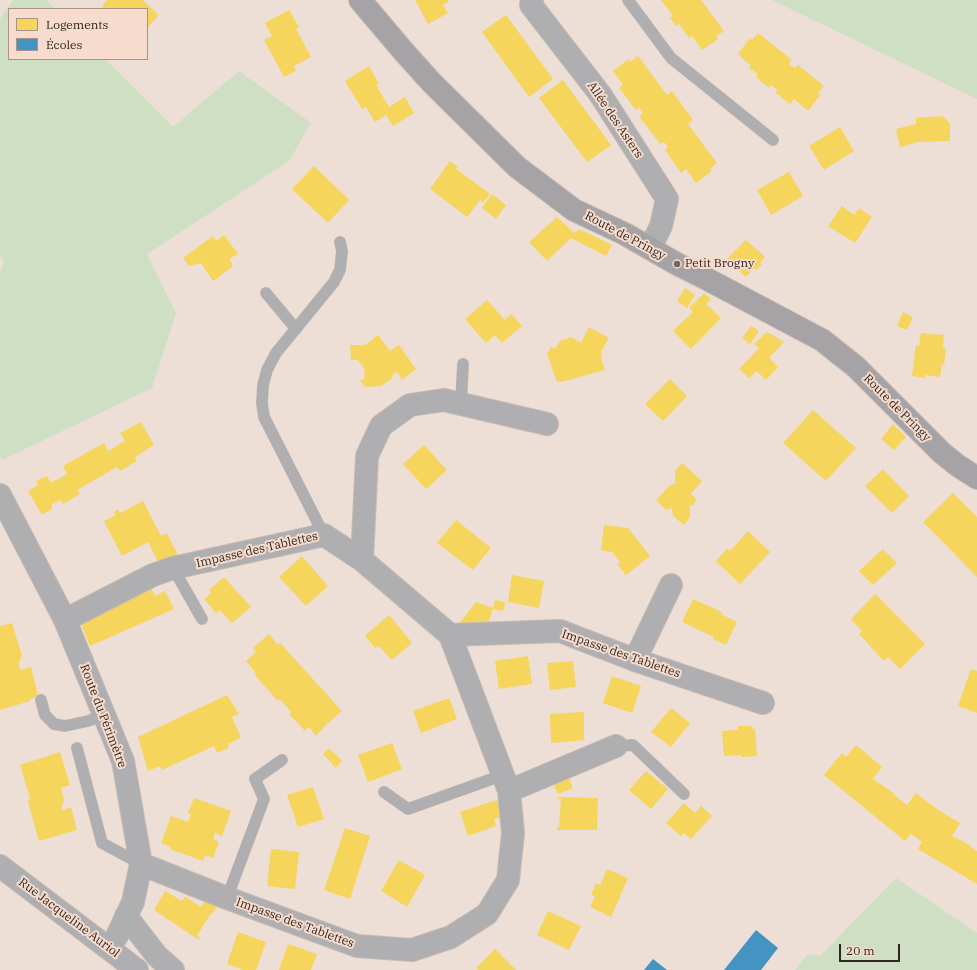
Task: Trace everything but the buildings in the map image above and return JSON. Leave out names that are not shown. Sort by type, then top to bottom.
[{"type":"street","name":"Route de Pringy","points":[[360,0],[432,83],[517,167],[574,210],[625,234],[677,264],[762,307],[822,340],[856,367],[942,453],[957,465],[975,471]]},
{"type":"street","name":"Allée des Asters","points":[[532,0],[531,5],[600,94],[667,199],[661,226],[650,248]]},
{"type":"street","points":[[362,560],[367,456],[381,426],[410,405],[444,400],[547,424]]},
{"type":"street","name":"Route du Périmètre","points":[[0,495],[65,620],[123,761],[140,864],[134,902],[117,936],[108,947]]},
{"type":"street","name":"Impasse des Tablettes","points":[[65,620],[153,575],[174,568],[324,535],[362,560],[450,635],[506,783],[513,834],[508,880],[487,914],[451,937],[412,950],[356,946],[140,864]]},
{"type":"street","points":[[635,660],[671,585]]},
{"type":"street","name":"Impasse des Tablettes","points":[[450,635],[560,631],[635,660],[763,703]]},
{"type":"street","points":[[506,783],[616,746]]},
{"type":"street","name":"Rue Jacqueline Auriol","points":[[0,866],[137,970]]},
{"type":"street","points":[[126,916],[157,956],[173,970]]},
{"type":"lane","points":[[628,0],[671,58],[773,140]]},
{"type":"lane","points":[[324,535],[264,417],[262,403],[263,385],[276,353],[334,282],[340,270],[342,251],[340,242]]},
{"type":"lane","points":[[266,293],[296,329]]},
{"type":"lane","points":[[461,404],[463,364]]},
{"type":"lane","points":[[174,568],[202,619]]},
{"type":"lane","points":[[41,700],[45,715],[54,724],[65,726],[88,721],[104,715]]},
{"type":"lane","points":[[616,746],[633,745],[684,794]]},
{"type":"lane","points":[[77,748],[102,843],[140,864]]},
{"type":"lane","points":[[227,898],[264,798],[255,779],[282,760]]},
{"type":"lane","points":[[384,792],[408,809],[506,783]]},
{"type":"green space","points":[[13,0],[46,0],[54,8],[8,8],[8,60],[106,60],[173,127],[239,71],[311,123],[289,161],[147,254],[176,313],[152,388],[2,460],[0,456],[0,272],[4,262],[0,256],[0,19]]},
{"type":"green space","points":[[772,0],[977,0],[977,99]]},
{"type":"green space","points":[[896,878],[977,933],[977,970],[795,970],[808,954],[820,956]]},
{"type":"place","name":"Petit Brogny","points":[[677,264]]}]
